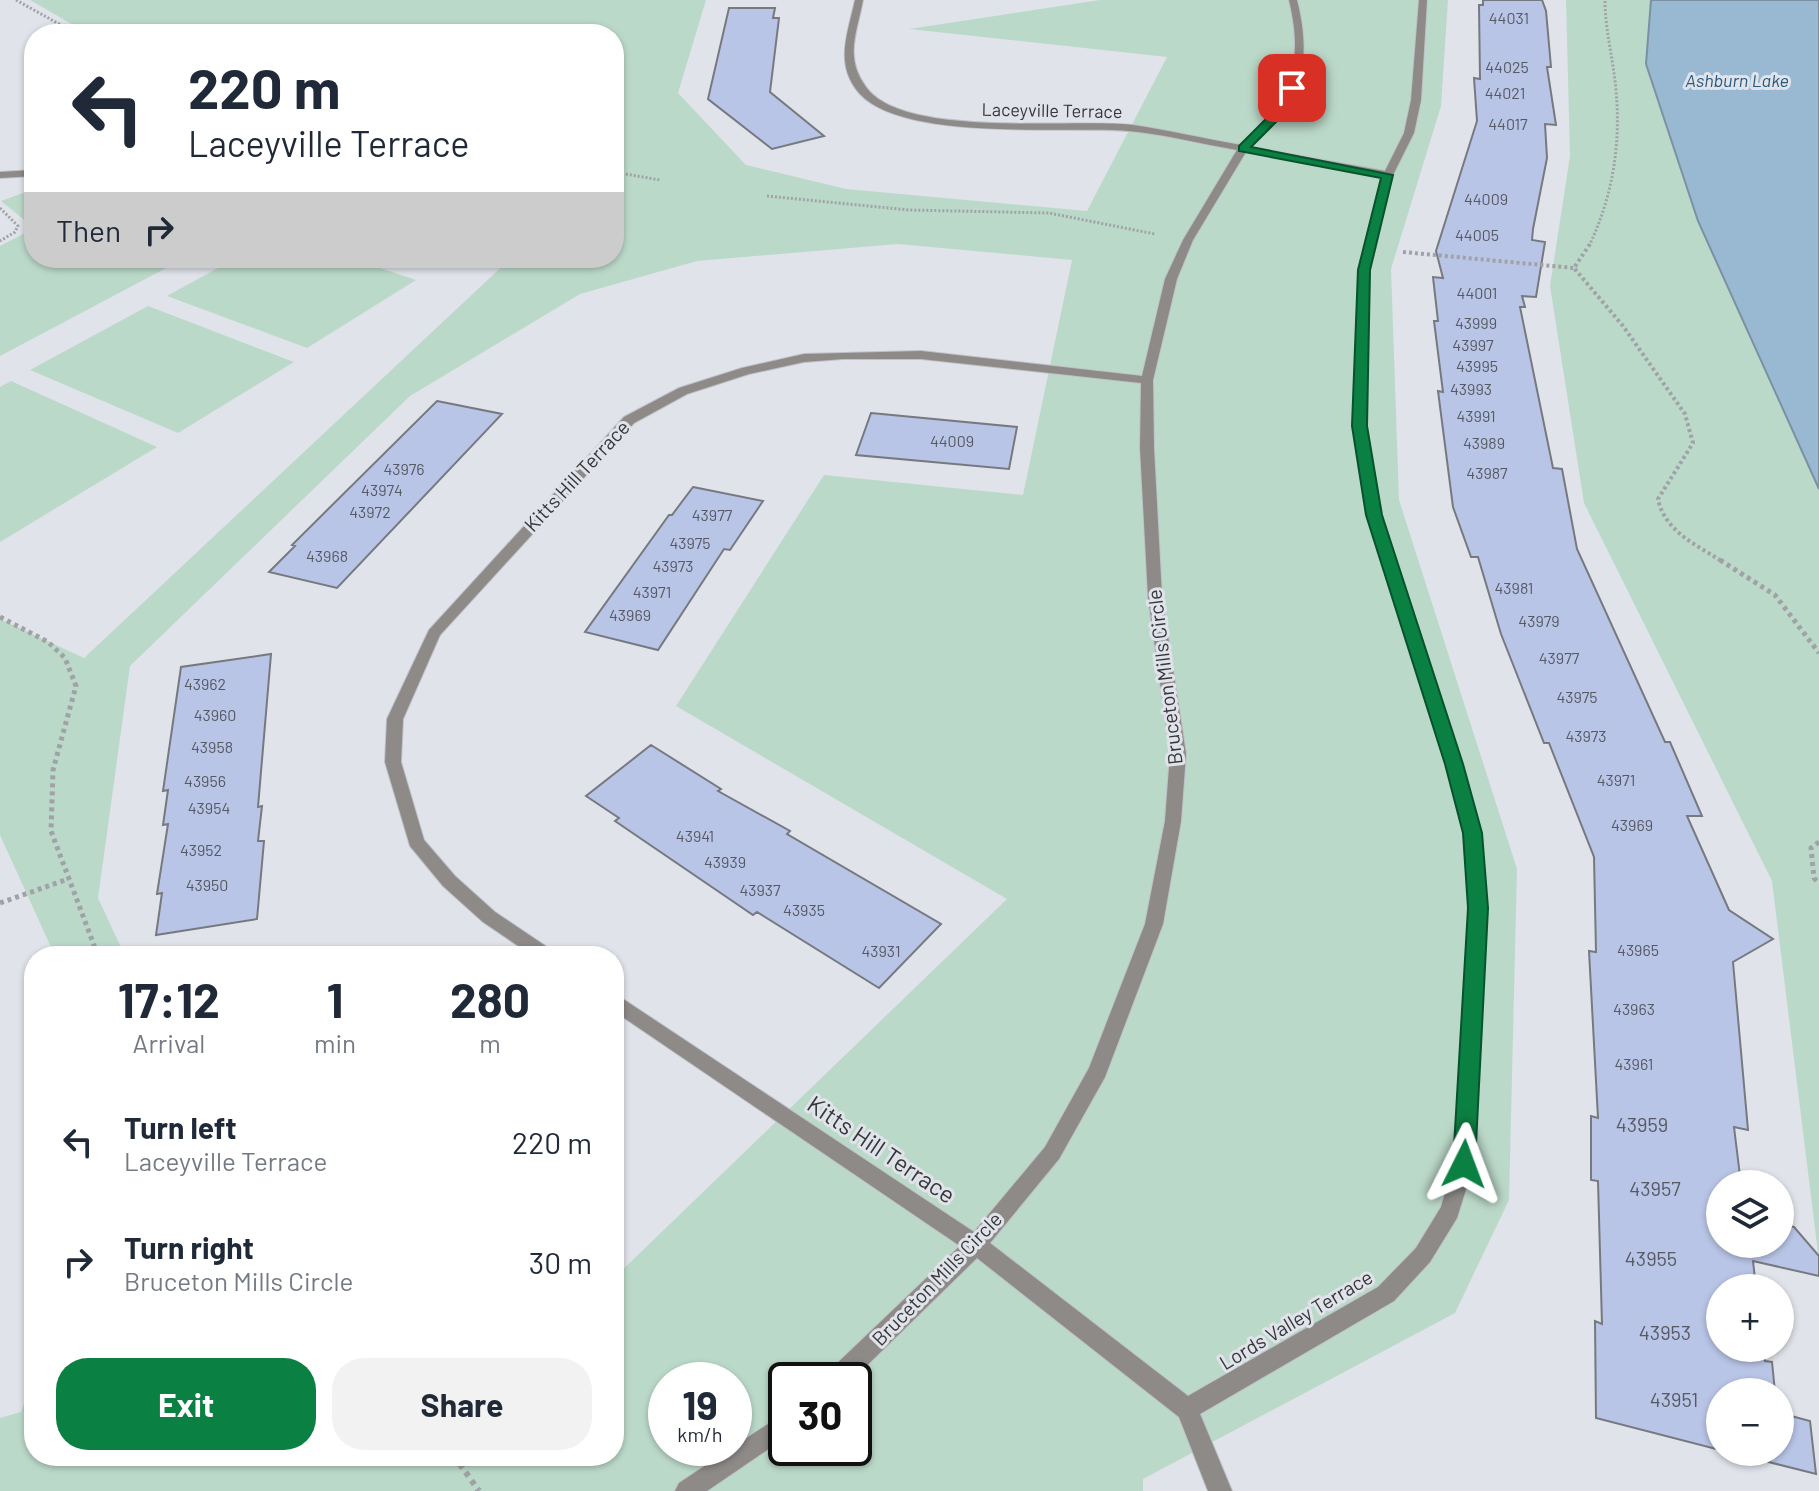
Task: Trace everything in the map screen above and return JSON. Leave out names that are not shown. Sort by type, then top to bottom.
[{"type":"street","name":"Laceyville Terrace","points":[[859,0],[849,66],[857,85],[876,102],[909,115],[991,127],[1108,125],[1388,175]]},
{"type":"street","name":"Bruceton Mills Circle","points":[[855,1362],[976,1245],[1052,1153],[1098,1071],[1154,924],[1173,821],[1178,754],[1155,597],[1147,448],[1147,380],[1171,279],[1188,240],[1243,149],[1275,116],[1292,88],[1300,56],[1299,25],[1293,0]]},
{"type":"street","name":"Lords Valley Terrace","points":[[1187,1409],[1386,1294],[1423,1255],[1450,1211],[1464,1164],[1478,908],[1472,833],[1454,764],[1374,515],[1360,426],[1364,270],[1388,175],[1409,133],[1416,100],[1423,0]]},
{"type":"street","points":[[0,175],[24,174]]},
{"type":"street","name":"Kitts Hill Terrace","points":[[532,946],[489,917],[449,881],[416,842],[393,762],[395,719],[434,633],[629,420],[683,391],[746,371],[804,358],[921,355],[1147,380]]},
{"type":"street","name":"Kitts Hill Terrace","points":[[624,1008],[976,1245],[1187,1409]]},
{"type":"street","points":[[1187,1409],[1220,1491]]},
{"type":"street","points":[[687,1491],[768,1435]]},
{"type":"path","points":[[16,0],[59,24]]},
{"type":"path","points":[[1574,268],[1587,254],[1612,186],[1619,127],[1615,80],[1605,26],[1605,0]]},
{"type":"path","points":[[624,174],[660,180]]},
{"type":"path","points":[[767,196],[909,210],[1049,213],[1188,240]]},
{"type":"path","points":[[0,208],[18,226],[15,232],[0,241]]},
{"type":"path","points":[[1368,247],[1574,268],[1623,326],[1685,414],[1693,443],[1658,499],[1661,513],[1673,529],[1775,595],[1819,653]]},
{"type":"path","points":[[0,617],[48,642],[65,658],[76,686],[53,770],[51,831],[94,946]]},
{"type":"path","points":[[1819,842],[1811,848],[1814,878],[1819,884]]},
{"type":"path","points":[[0,903],[68,879]]},
{"type":"path","points":[[461,1466],[479,1491]]},
{"type":"green space","points":[[30,0],[706,0],[678,93],[746,165],[846,189],[1087,211],[1167,57],[909,29],[1100,0],[1448,0],[1441,106],[1391,269],[1399,500],[1517,869],[1509,1200],[1455,1313],[1143,1479],[1143,1491],[0,1491],[0,1418],[21,1412],[24,1403],[24,1466],[624,1466],[624,1268],[1007,899],[676,706],[824,475],[1023,495],[1072,260],[898,244],[697,261],[580,294],[410,396],[130,666],[98,898],[120,946],[50,946],[0,835],[0,619],[84,658],[500,268],[624,268],[624,24],[72,24]]},
{"type":"green space","points":[[1566,0],[1651,0],[1646,64],[1698,221],[1819,489],[1819,1261],[1772,881],[1584,503],[1550,286],[1570,156]]},
{"type":"green space","points":[[24,193],[24,220],[1,201]]},
{"type":"green space","points":[[24,234],[24,268],[166,268],[0,356],[0,246]]},
{"type":"green space","points":[[218,268],[380,268],[416,280],[307,348],[167,296]]},
{"type":"green space","points":[[148,306],[294,362],[178,433],[30,370]]},
{"type":"green space","points":[[11,381],[157,447],[0,542],[0,387]]},
{"type":"water","name":"Ashburn Lake","points":[[1651,0],[1819,0],[1819,489],[1698,221],[1646,64]]},
{"type":"building","points":[[1483,0],[1542,0],[1546,11],[1551,67],[1547,67],[1556,125],[1545,124],[1547,158],[1532,240],[1545,242],[1536,297],[1522,296],[1525,307],[1520,307],[1553,468],[1562,469],[1577,549],[1702,816],[1687,816],[1729,910],[1773,939],[1733,962],[1748,1130],[1734,1127],[1739,1170],[1706,1170],[1706,1258],[1794,1258],[1794,1227],[1819,1256],[1819,1276],[1753,1261],[1754,1274],[1706,1274],[1706,1362],[1772,1362],[1774,1378],[1706,1378],[1706,1446],[1596,1418],[1595,1321],[1602,1324],[1598,1181],[1591,1180],[1591,1116],[1598,1118],[1589,951],[1596,952],[1594,857],[1501,634],[1478,557],[1471,557],[1453,507],[1438,391],[1443,392],[1434,321],[1438,321],[1433,277],[1443,278],[1436,251],[1477,121],[1474,78],[1480,79],[1479,5],[1483,5]]},
{"type":"building","points":[[729,8],[775,8],[773,18],[779,18],[770,92],[824,136],[772,149],[708,99]]},
{"type":"building","points":[[437,401],[502,414],[337,588],[269,572],[295,546],[292,545]]},
{"type":"building","points":[[871,413],[1017,427],[1009,469],[856,455]]},
{"type":"building","points":[[693,487],[763,501],[730,550],[724,549],[658,650],[585,632],[669,515]]},
{"type":"building","points":[[271,654],[258,807],[262,806],[258,841],[264,841],[257,919],[156,935],[162,893],[157,894],[168,824],[163,825],[168,790],[163,791],[181,667]]},
{"type":"building","points":[[651,745],[721,789],[718,791],[790,831],[787,834],[941,924],[879,988],[757,912],[753,915],[615,821],[619,818],[586,796]]},
{"type":"building","points":[[1794,1417],[1810,1421],[1816,1474],[1784,1466],[1794,1466]]},
{"type":"route","points":[[1292,88],[1275,116],[1243,149],[1388,175],[1364,270],[1361,447],[1374,515],[1454,764],[1472,833],[1478,908],[1464,1164]]}]
